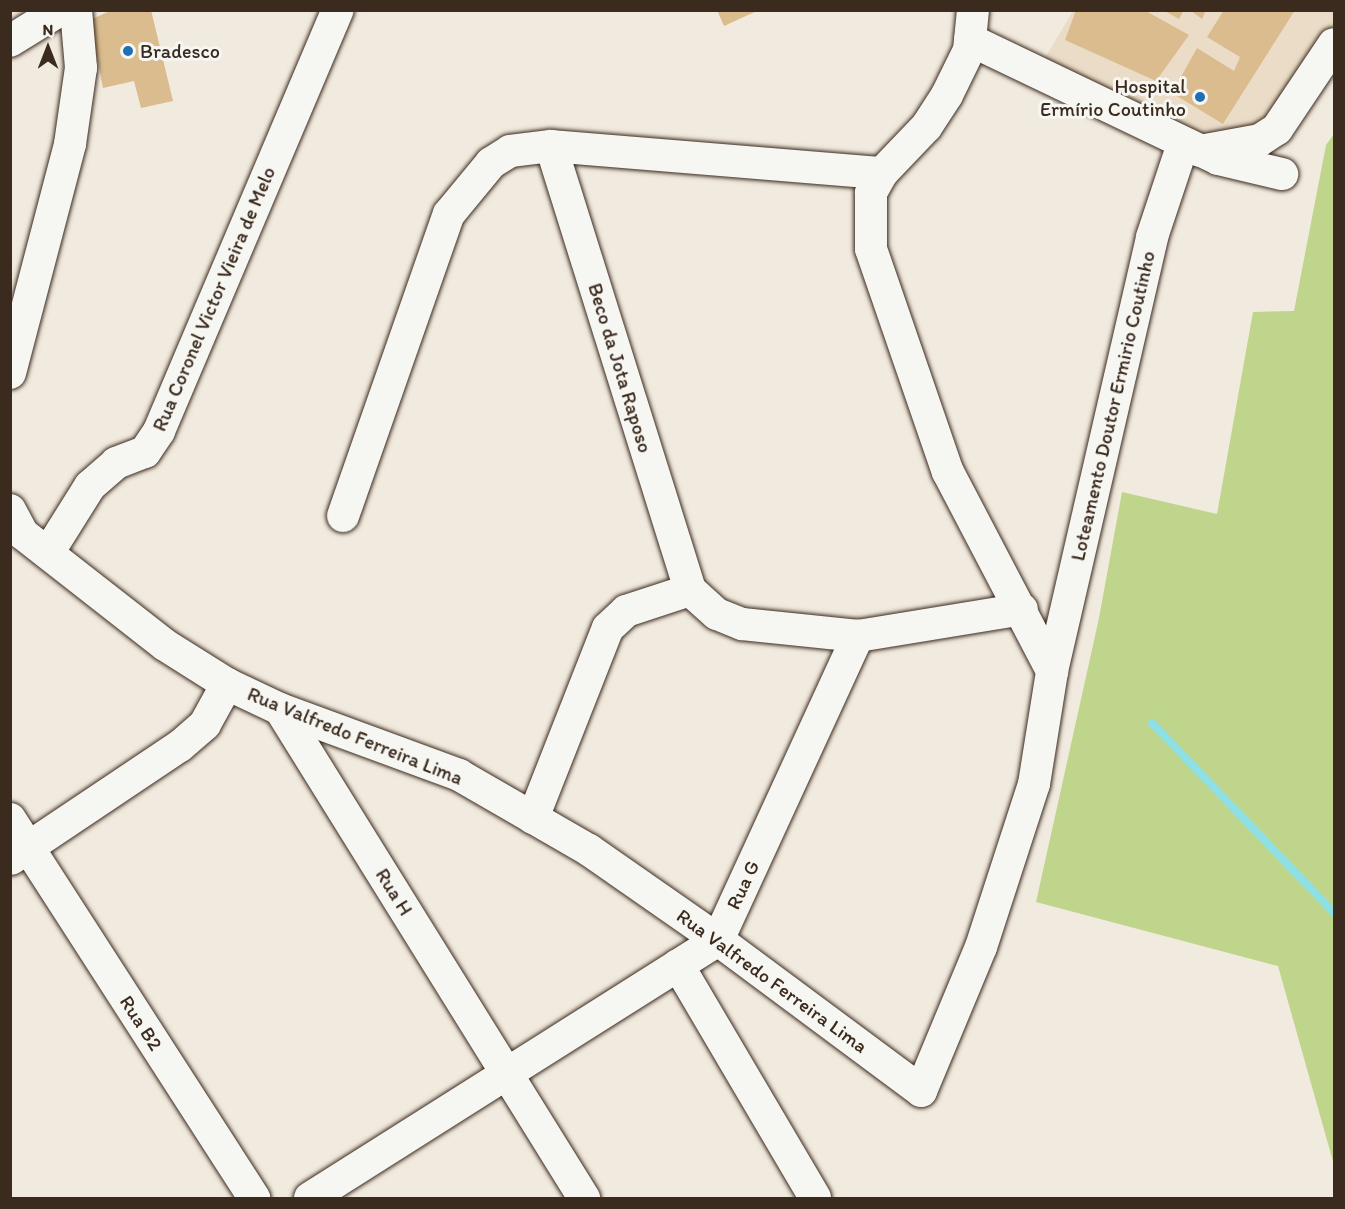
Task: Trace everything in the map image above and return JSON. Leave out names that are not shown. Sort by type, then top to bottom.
[{"type":"street","points":[[10,41],[60,10]]},
{"type":"street","points":[[10,373],[70,144],[81,68],[76,10]]},
{"type":"street","name":"Rua Coronel Victor Vieira de Melo","points":[[48,553],[90,486],[116,463],[145,452],[159,431],[338,10]]},
{"type":"street","points":[[1052,671],[1022,609],[948,472],[871,249],[871,193],[882,173],[927,127],[947,95],[972,25],[1192,147],[1248,168],[1282,174]]},
{"type":"street","points":[[1192,147],[1260,140],[1277,129],[1335,44]]},
{"type":"street","points":[[343,516],[449,214],[491,163],[510,151],[551,146],[882,173]]},
{"type":"street","name":"Beco da Jota Raposo","points":[[551,146],[690,590]]},
{"type":"street","name":"Loteamento Doutor Ermirio Coutinho","points":[[921,1091],[981,947],[1034,784],[1052,671],[1152,237],[1192,147]]},
{"type":"street","name":"Rua Valfredo Ferreira Lima","points":[[10,510],[13,521],[23,534],[165,645],[227,684],[280,709],[459,775],[589,850],[718,940],[921,1091]]},
{"type":"street","points":[[533,818],[608,628],[626,611],[690,590],[717,614],[742,624],[858,636],[1022,609]]},
{"type":"street","name":"Rua G","points":[[718,940],[858,636]]},
{"type":"street","points":[[20,854],[180,746],[205,724],[227,684]]},
{"type":"street","name":"Rua H","points":[[280,709],[508,1076]]},
{"type":"street","name":"Rua B2","points":[[10,819],[20,854],[254,1198]]},
{"type":"street","points":[[310,1198],[508,1076],[718,940]]},
{"type":"street","points":[[678,965],[814,1198]]},
{"type":"street","points":[[508,1076],[584,1198]]},
{"type":"shaded area","name":"Hospital Ermírio Coutinho","points":[[1073,11],[1334,11],[1334,24],[1260,131],[1203,138],[1042,63]]},
{"type":"green space","points":[[1334,134],[1334,1165],[1278,966],[1036,902],[1099,618],[1122,492],[1217,514],[1253,312],[1294,311],[1326,145]]},
{"type":"building","name":"Bradesco","points":[[112,10],[151,10],[173,101],[141,108],[134,81],[103,88],[90,20]]},
{"type":"building","points":[[717,10],[759,10],[724,26]]},
{"type":"building","points":[[1076,10],[1144,10],[1189,35],[1156,81],[1065,40]]},
{"type":"building","points":[[1163,10],[1184,10],[1179,19]]},
{"type":"building","points":[[1190,10],[1206,10],[1202,19]]},
{"type":"building","points":[[1224,10],[1295,10],[1223,124],[1172,93],[1197,48],[1234,71],[1240,57],[1207,37]]},
{"type":"waterway","points":[[1152,723],[1334,913]]},
{"type":"place","name":"Bradesco","points":[[128,51]]},
{"type":"place","name":"Hospital Ermírio Coutinho","points":[[1200,97]]}]
